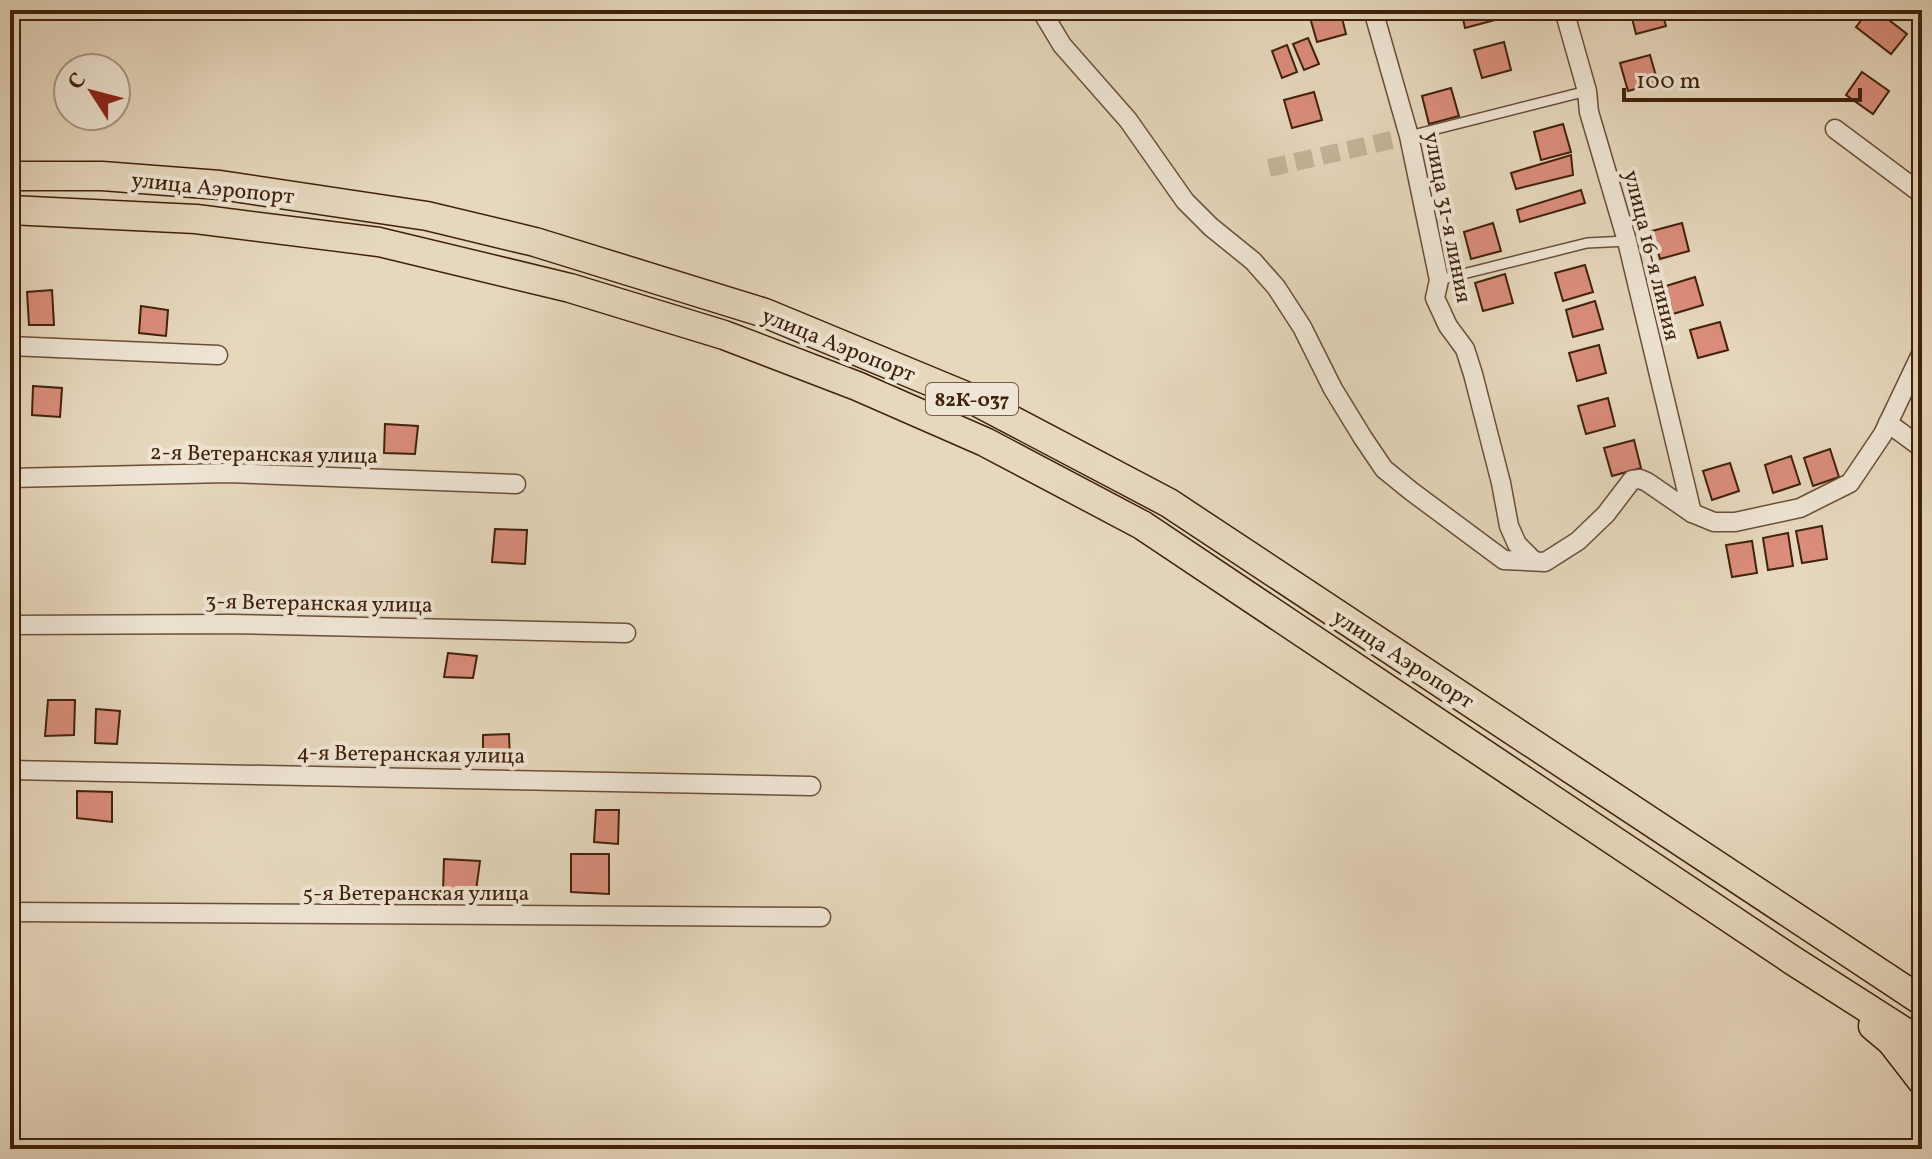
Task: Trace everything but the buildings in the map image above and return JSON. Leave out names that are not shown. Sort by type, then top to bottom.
[{"type":"main road","name":"улица Аэропорт","points":[[10,176],[102,176],[220,185],[442,220],[535,242],[765,313],[968,397],[1169,503],[1815,928]]},
{"type":"main road","name":"улица Аэропорт","points":[[10,210],[196,219],[379,242],[598,297],[724,335],[857,386],[985,442],[1142,525],[1792,960]]},
{"type":"main road","points":[[1815,928],[1922,984]]},
{"type":"main road","points":[[1815,928],[1922,1001]]},
{"type":"main road","points":[[1792,960],[1922,1043]]},
{"type":"main road","points":[[1792,960],[1891,1041],[1922,1081]]},
{"type":"street","points":[[1041,10],[1062,45],[1128,120],[1185,201],[1253,261],[1276,287],[1302,327],[1333,389],[1384,469],[1504,560],[1545,562],[1578,541],[1606,514],[1632,480],[1647,482],[1692,513],[1714,522],[1735,522],[1800,508],[1850,483],[1888,423],[1922,352]]},
{"type":"street","name":"улица 31-я линия","points":[[1373,10],[1409,136],[1439,280],[1435,298],[1448,326],[1465,349],[1501,483],[1509,526],[1517,544],[1534,561]]},
{"type":"street","name":"улица 16-я линия","points":[[1564,10],[1587,91],[1589,112],[1627,241],[1692,513]]},
{"type":"street","points":[[1835,129],[1922,194]]},
{"type":"street","points":[[10,346],[218,355]]},
{"type":"street","points":[[1888,423],[1922,448]]},
{"type":"street","name":"2-я Ветеранская улица","points":[[10,478],[227,473],[516,484]]},
{"type":"street","name":"3-я Ветеранская улица","points":[[10,625],[229,624],[626,633]]},
{"type":"street","name":"4-я Ветеранская улица","points":[[10,770],[811,786]]},
{"type":"street","name":"5-я Ветеранская улица","points":[[10,912],[821,917]]},
{"type":"lane","points":[[1409,136],[1587,91]]},
{"type":"lane","points":[[1439,280],[1587,243],[1627,241]]},
{"type":"tunnel","points":[[1269,168],[1409,136]]}]
